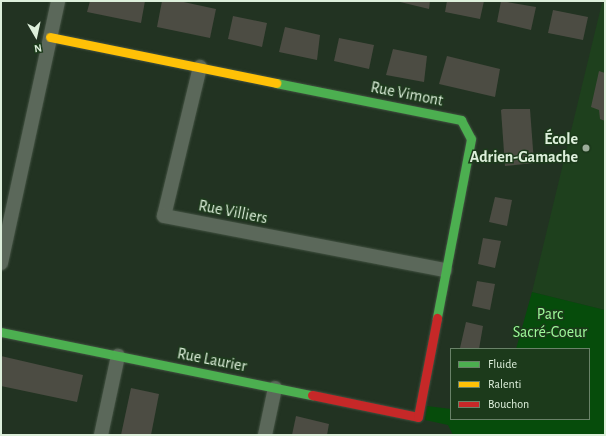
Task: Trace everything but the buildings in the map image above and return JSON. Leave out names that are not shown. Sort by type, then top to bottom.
[{"type":"street","points":[[1,263],[58,1]]},
{"type":"street","name":"Rue Vimont","points":[[50,37],[461,120],[471,138],[418,417]]},
{"type":"street","name":"Rue Villiers","points":[[200,67],[164,216],[446,270]]},
{"type":"street","name":"Rue Laurier","points":[[1,332],[418,417]]},
{"type":"street","points":[[101,435],[118,356]]},
{"type":"street","points":[[265,435],[275,388]]},
{"type":"shaded area","name":"École Adrien-Gamache","points":[[602,3],[605,3],[605,310],[532,292]]},
{"type":"green space","name":"Parc Sacré-Coeur","points":[[532,292],[605,310],[605,435],[453,435],[448,425],[425,420],[427,406],[450,409],[450,420],[590,420],[590,348],[516,348]]},
{"type":"traffic: fast","points":[[276,83],[461,120],[471,139],[437,318]]},
{"type":"traffic: fast","points":[[1,332],[312,395]]},
{"type":"traffic: slow","points":[[50,37],[276,83]]},
{"type":"traffic: jam","points":[[312,395],[418,417],[437,318]]},
{"type":"place","name":"École Adrien-Gamache","points":[[586,148]]}]
